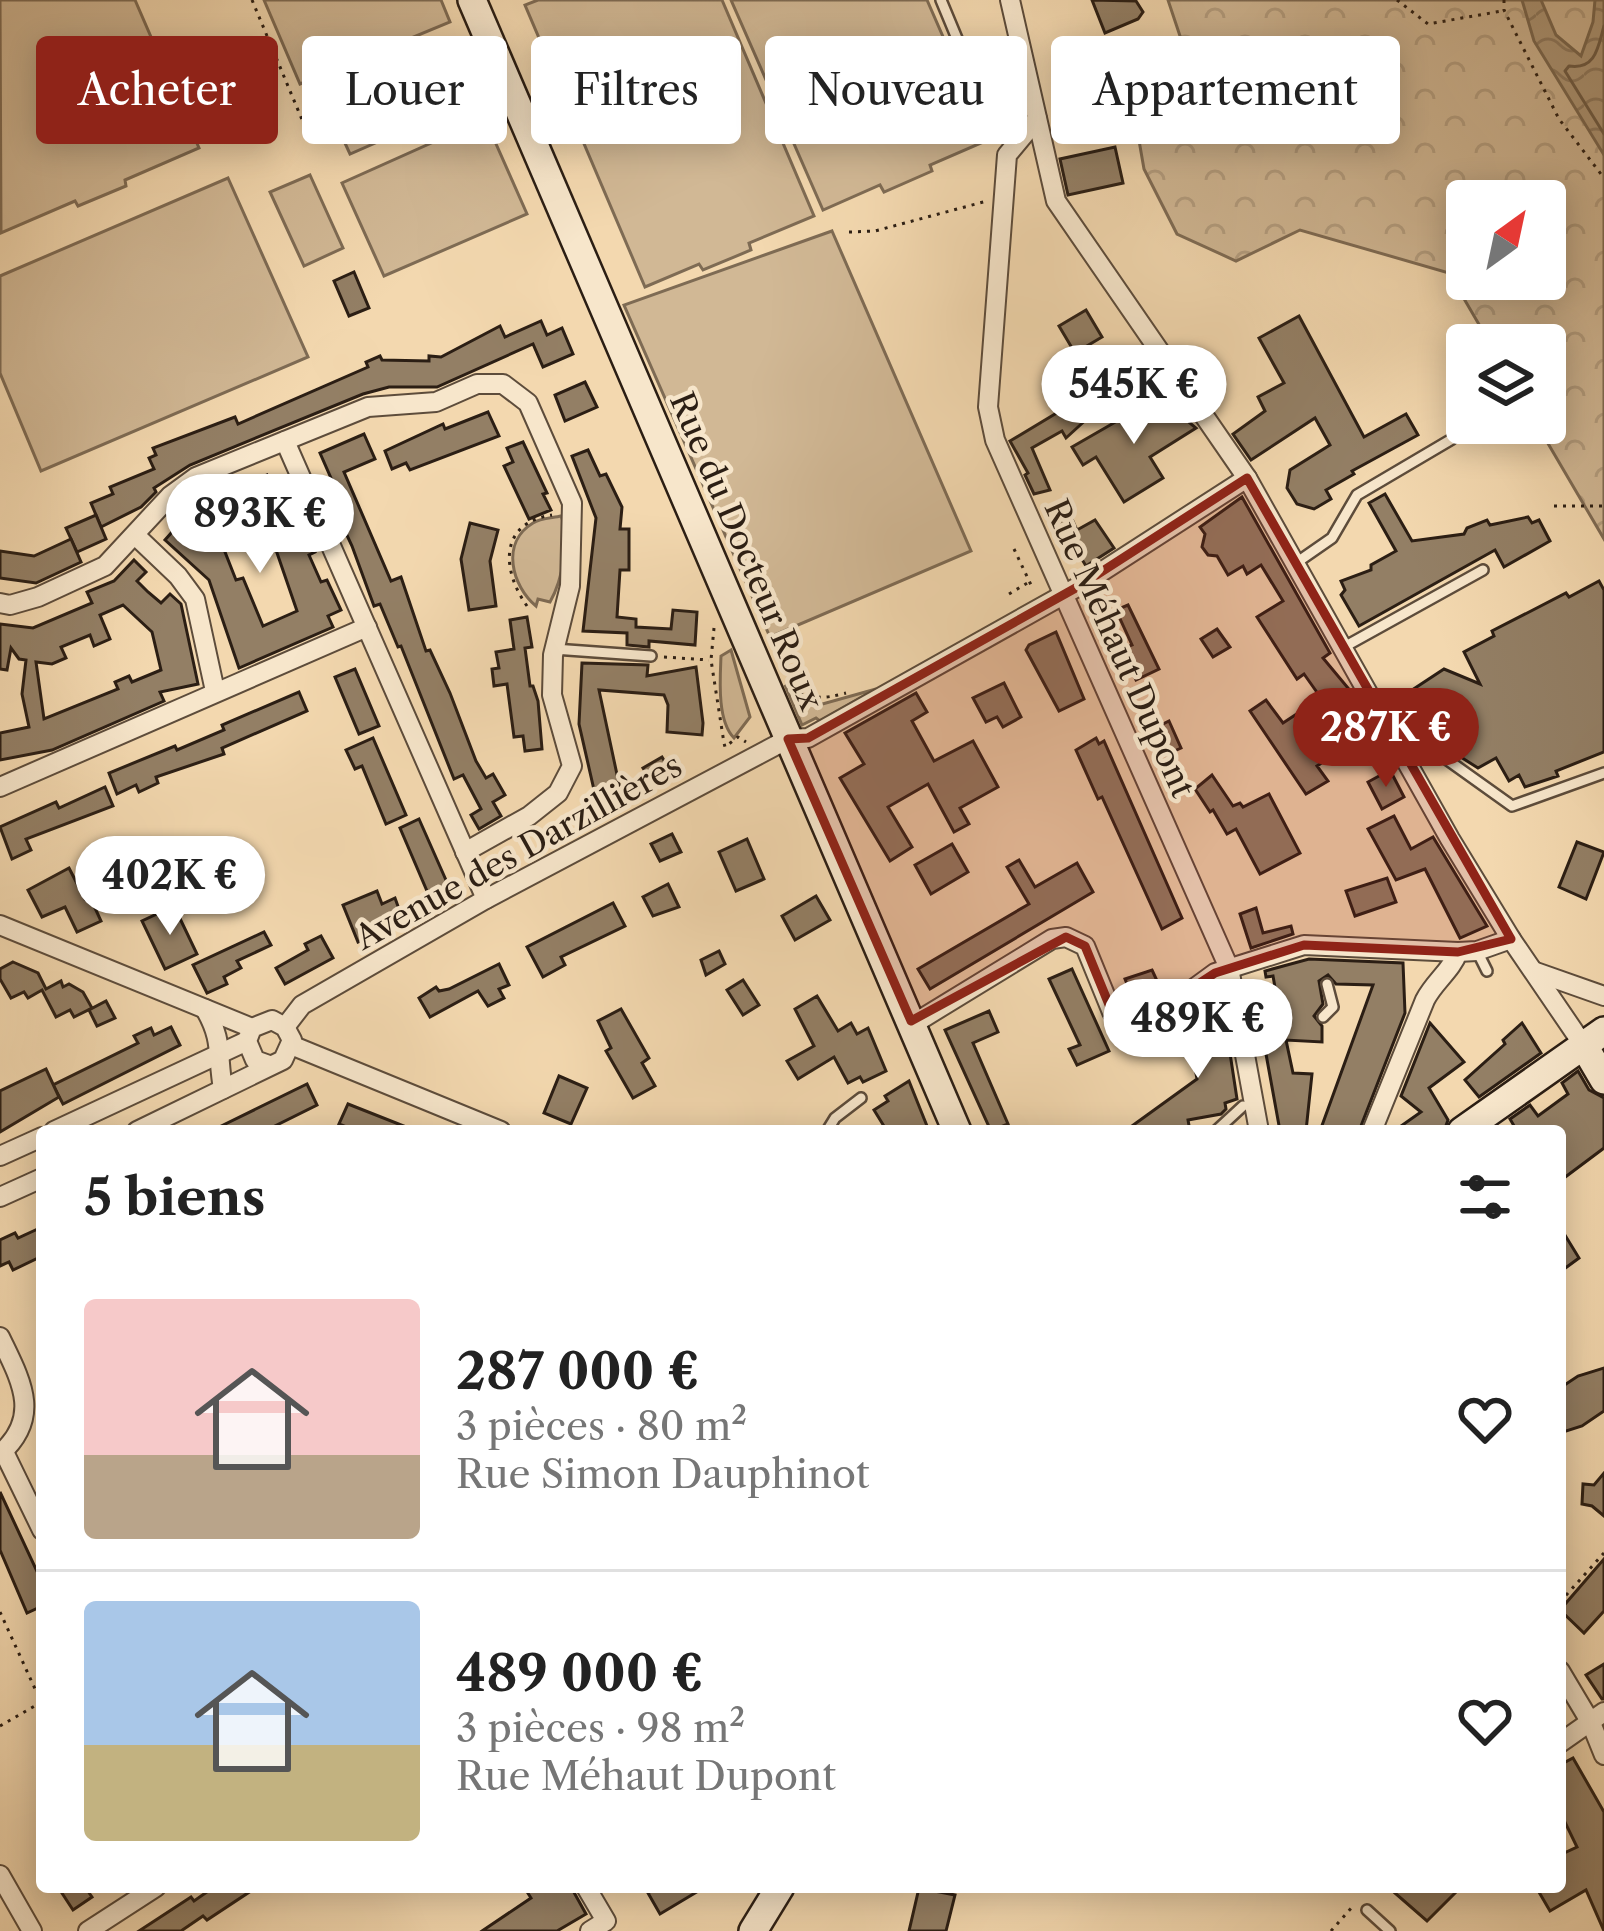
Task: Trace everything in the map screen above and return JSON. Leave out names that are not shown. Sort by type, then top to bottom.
[{"type":"street","name":"Rue du Docteur Roux","points":[[472,0],[776,745],[911,1022],[954,1125]]},
{"type":"street","points":[[1010,0],[1055,201],[1246,478],[1511,939],[1594,1038],[1604,1080]]},
{"type":"street","name":"Rue Méhaut Dupont","points":[[1037,119],[1007,155],[988,407],[995,440],[1229,968],[1248,1105],[1256,1125]]},
{"type":"street","points":[[0,603],[38,597],[105,566],[170,496],[196,477],[368,407],[436,402],[478,384],[503,384],[528,404],[572,503],[570,586],[554,650],[552,694],[572,766],[558,793],[530,816],[465,853]]},
{"type":"street","points":[[285,441],[486,899]]},
{"type":"street","name":"Avenue des Darzillières","points":[[288,1036],[302,1005],[486,899],[776,745],[808,738],[1081,585],[1246,478]]},
{"type":"street","points":[[135,535],[195,599],[215,692]]},
{"type":"street","points":[[0,787],[367,627]]},
{"type":"street","points":[[0,925],[205,1009],[250,1035],[255,1060],[269,1065]]},
{"type":"street","points":[[911,1022],[1052,939],[1066,937],[1085,946],[1112,1012],[1131,1028],[1144,1025],[1215,974],[1304,945],[1324,951],[1468,952]]},
{"type":"street","points":[[1374,1125],[1434,982],[1468,952],[1511,939]]},
{"type":"street","points":[[1536,973],[1604,996]]},
{"type":"street","points":[[205,1009],[220,1034],[223,1088]]},
{"type":"street","points":[[67,1125],[218,1054],[265,1021],[288,1036],[488,1125]]},
{"type":"street","points":[[149,1125],[284,1060],[288,1036]]},
{"type":"street","points":[[1471,1125],[1594,1038]]},
{"type":"street","points":[[0,1156],[36,1140]]},
{"type":"street","points":[[0,1197],[36,1181]]},
{"type":"street","points":[[0,1337],[26,1392],[21,1425],[2,1453],[36,1518]]},
{"type":"street","points":[[1566,1678],[1598,1717],[1604,1755]]},
{"type":"street","points":[[1566,1739],[1598,1717]]},
{"type":"street","points":[[0,1875],[32,1931]]},
{"type":"street","points":[[88,1931],[147,1893]]},
{"type":"street","points":[[590,1893],[606,1921],[590,1931]]},
{"type":"street","points":[[753,1931],[776,1893]]},
{"type":"lane","points":[[941,0],[973,77],[1031,92]]},
{"type":"lane","points":[[1296,563],[1332,538],[1357,495],[1446,443]]},
{"type":"lane","points":[[1344,646],[1483,571]]},
{"type":"lane","points":[[554,650],[651,656]]},
{"type":"lane","points":[[1392,733],[1421,741],[1512,806],[1604,773]]},
{"type":"lane","points":[[1468,952],[1486,970]]},
{"type":"lane","points":[[1323,1017],[1333,1007],[1327,984]]},
{"type":"lane","points":[[831,1125],[860,1098]]},
{"type":"lane","points":[[1226,1108],[1248,1105]]},
{"type":"lane","points":[[1223,1125],[1248,1105]]},
{"type":"lane","points":[[1367,1910],[1390,1931]]},
{"type":"path","points":[[252,0],[302,120]]},
{"type":"path","points":[[1397,0],[1428,24],[1504,10]]},
{"type":"path","points":[[1504,0],[1504,10],[1559,119],[1604,178]]},
{"type":"path","points":[[849,232],[875,231],[1003,200]]},
{"type":"path","points":[[1554,506],[1604,506]]},
{"type":"path","points":[[527,606],[511,583],[511,543],[535,519],[572,514]]},
{"type":"path","points":[[1014,549],[1040,605]]},
{"type":"path","points":[[1009,594],[1052,569]]},
{"type":"path","points":[[714,624],[712,660],[725,747],[739,737],[776,745]]},
{"type":"path","points":[[651,656],[712,660]]},
{"type":"path","points":[[791,685],[806,696],[821,699],[855,690]]},
{"type":"path","points":[[1566,1595],[1604,1553]]},
{"type":"path","points":[[0,1612],[36,1689]]},
{"type":"path","points":[[0,1726],[36,1705]]},
{"type":"path","points":[[1331,1931],[1357,1902]]},
{"type":"highlighted area","points":[[1247,478],[1511,939],[1458,952],[1304,945],[1215,973],[1131,1028],[1112,1012],[1085,946],[1066,937],[911,1021],[788,739],[808,738],[1081,585]]},
{"type":"green space","points":[[0,0],[135,0],[151,36],[36,36],[36,144],[197,144],[199,148],[125,180],[126,186],[78,206],[75,201],[1,233]]},
{"type":"green space","points":[[264,0],[441,0],[450,22],[416,36],[302,36],[300,84]]},
{"type":"green space","points":[[538,0],[722,0],[737,36],[538,36],[525,5]]},
{"type":"green space","points":[[731,0],[927,0],[943,36],[765,36],[765,78]]},
{"type":"green space","points":[[1168,0],[1604,0],[1604,539],[1548,444],[1566,444],[1566,324],[1479,324],[1465,300],[1566,300],[1566,180],[1446,180],[1446,272],[1300,230],[1236,261],[1177,234],[1144,169],[1140,144],[1400,144],[1400,36],[1180,36]]},
{"type":"green space","points":[[741,45],[765,101],[765,144],[783,144],[814,216],[749,243],[751,250],[703,270],[699,264],[645,287],[584,144],[741,144]]},
{"type":"green space","points":[[345,144],[373,144],[350,154]]},
{"type":"green space","points":[[429,144],[496,144],[527,214],[384,276],[342,183]]},
{"type":"green space","points":[[794,144],[979,144],[884,192],[880,185],[823,210]]},
{"type":"green space","points":[[310,175],[343,248],[304,266],[270,192]]},
{"type":"green space","points":[[228,178],[308,357],[41,471],[0,373],[0,276]]},
{"type":"green space","points":[[832,231],[971,551],[770,637],[624,305]]},
{"type":"green space","points":[[561,516],[565,548],[558,583],[550,602],[538,599],[536,606],[516,576],[516,542],[536,521]]},
{"type":"green space","points":[[731,650],[750,717],[734,738],[722,711],[720,688],[721,656]]},
{"type":"green space","points":[[785,685],[801,703],[819,705],[876,689],[820,721],[816,718],[802,725]]},
{"type":"water","points":[[1522,0],[1541,0],[1556,35],[1581,56],[1595,0],[1604,0],[1604,155],[1534,41]]},
{"type":"building","points":[[1092,0],[1136,1],[1143,12],[1138,19],[1105,33]]},
{"type":"building","points":[[1115,147],[1123,183],[1068,195],[1060,159]]},
{"type":"building","points":[[354,272],[369,308],[349,316],[334,281]]},
{"type":"building","points":[[1086,310],[1102,337],[1075,353],[1059,326]]},
{"type":"building","points":[[1299,316],[1364,437],[1406,414],[1418,435],[1352,471],[1354,474],[1326,490],[1331,499],[1314,509],[1297,504],[1287,488],[1290,470],[1330,445],[1315,418],[1251,460],[1233,434],[1265,411],[1258,397],[1284,383],[1259,338]]},
{"type":"building","points":[[541,321],[547,335],[562,328],[573,354],[543,367],[533,344],[437,387],[389,387],[363,394],[190,465],[154,488],[156,492],[141,507],[101,527],[91,503],[113,494],[110,487],[154,469],[149,458],[156,455],[153,448],[235,417],[238,424],[368,367],[366,362],[380,356],[382,360],[429,361],[429,356],[441,357],[500,326],[505,337]]},
{"type":"building","points":[[1133,367],[1137,373],[1066,438],[1062,431],[1032,448],[1050,490],[1034,494],[1010,441]]},
{"type":"building","points":[[585,382],[597,407],[565,421],[555,395]]},
{"type":"building","points":[[1157,398],[1196,428],[1150,457],[1163,478],[1124,502],[1096,457],[1083,465],[1072,447]]},
{"type":"building","points":[[488,412],[499,436],[410,470],[406,463],[392,469],[385,451],[443,424],[445,429]]},
{"type":"building","points":[[364,434],[375,459],[344,472],[391,581],[401,577],[426,651],[430,650],[450,693],[476,761],[486,778],[493,774],[505,795],[493,802],[501,816],[479,829],[471,815],[481,809],[463,775],[454,779],[401,646],[380,604],[374,606],[352,546],[345,531],[340,533],[328,506],[341,501],[320,453]]},
{"type":"building","points":[[523,442],[551,510],[529,519],[504,466],[513,462],[507,448]]},
{"type":"building","points":[[588,450],[622,507],[620,529],[629,529],[629,570],[620,570],[617,617],[636,619],[636,627],[671,629],[673,610],[697,612],[695,645],[649,641],[649,647],[627,645],[627,633],[583,631],[596,518],[572,456]]},
{"type":"building","points":[[267,475],[277,497],[290,492],[315,552],[309,555],[341,610],[328,616],[333,627],[239,668],[209,580],[165,540],[196,505],[193,496],[206,487],[215,511],[193,520],[223,547],[236,580],[243,578],[263,626],[297,611],[258,507],[253,509],[243,485]]},
{"type":"building","points":[[1385,494],[1412,541],[1464,534],[1487,520],[1490,525],[1528,517],[1532,523],[1539,520],[1550,541],[1504,567],[1495,550],[1359,626],[1341,595],[1345,590],[1341,581],[1371,570],[1371,565],[1396,551],[1369,503]]},
{"type":"building","points":[[1242,497],[1330,653],[1323,658],[1353,694],[1335,704],[1359,739],[1317,766],[1328,781],[1306,794],[1250,711],[1266,700],[1283,723],[1321,698],[1304,674],[1297,679],[1257,617],[1283,601],[1261,565],[1247,574],[1243,566],[1228,575],[1217,556],[1208,555],[1202,547],[1205,534],[1200,527]]},
{"type":"building","points":[[1067,508],[1077,530],[1095,520],[1114,548],[1086,566],[1067,535],[1060,539],[1051,518]]},
{"type":"building","points":[[96,515],[106,539],[77,552],[66,528]]},
{"type":"building","points":[[470,523],[498,530],[490,561],[496,606],[469,610],[461,559]]},
{"type":"building","points":[[71,539],[81,562],[36,583],[0,578],[0,551],[34,556]]},
{"type":"building","points":[[134,560],[146,572],[137,581],[148,592],[161,603],[170,594],[181,604],[198,684],[160,692],[164,701],[52,750],[0,760],[0,733],[29,727],[22,694],[26,660],[11,648],[7,670],[0,669],[0,624],[33,628],[92,603],[87,592],[114,581]],"holes":[[[123,605],[152,632],[161,670],[132,682],[129,676],[115,682],[118,689],[44,719],[36,662],[52,664],[66,658],[61,647],[90,635],[94,646],[110,639],[100,615]]]},
{"type":"building","points":[[1599,581],[1604,590],[1604,752],[1525,787],[1519,775],[1509,781],[1496,758],[1478,768],[1434,740],[1409,692],[1444,669],[1480,684],[1464,652],[1494,636],[1492,631]]},
{"type":"building","points":[[1128,605],[1159,669],[1136,680],[1122,649],[1132,645],[1116,610]]},
{"type":"building","points":[[527,617],[532,647],[525,648],[530,686],[538,701],[542,749],[525,751],[523,736],[514,737],[507,684],[494,686],[492,669],[499,668],[496,652],[514,649],[510,620]]},
{"type":"building","points":[[1217,629],[1230,647],[1213,657],[1201,639]]},
{"type":"building","points":[[1056,632],[1084,699],[1059,711],[1026,650]]},
{"type":"building","points":[[582,663],[648,665],[647,676],[696,667],[703,723],[702,735],[667,732],[664,695],[599,690],[622,798],[597,803],[579,724]]},
{"type":"building","points":[[355,669],[379,726],[359,734],[335,677]]},
{"type":"building","points":[[1004,683],[1021,717],[1003,727],[997,717],[986,722],[973,698]]},
{"type":"building","points":[[299,692],[307,711],[222,748],[224,754],[156,777],[158,783],[139,792],[136,785],[117,794],[109,773],[224,730],[222,725]]},
{"type":"building","points":[[916,693],[927,712],[912,721],[934,761],[973,741],[998,787],[960,808],[969,824],[954,832],[928,784],[888,807],[912,847],[890,861],[840,778],[864,764],[845,733]]},
{"type":"building","points":[[1169,721],[1181,748],[1165,755],[1153,729]]},
{"type":"building","points":[[373,738],[406,815],[386,824],[362,766],[355,769],[346,750]]},
{"type":"building","points":[[1096,738],[1099,744],[1104,741],[1182,918],[1162,929],[1076,750]]},
{"type":"building","points":[[662,757],[671,772],[652,782],[643,768]]},
{"type":"building","points":[[1390,770],[1404,797],[1382,809],[1368,782]]},
{"type":"building","points":[[1212,775],[1233,806],[1240,803],[1243,807],[1269,794],[1300,853],[1260,874],[1236,829],[1227,834],[1195,789]]},
{"type":"building","points":[[105,787],[113,806],[26,839],[31,850],[12,859],[0,827]]},
{"type":"building","points":[[1394,816],[1411,849],[1433,837],[1487,926],[1460,938],[1425,869],[1396,880],[1368,829]]},
{"type":"building","points":[[419,819],[453,896],[433,905],[400,828]]},
{"type":"building","points":[[672,834],[681,852],[660,861],[651,844]]},
{"type":"building","points":[[747,839],[764,879],[736,891],[719,852]]},
{"type":"building","points":[[1577,842],[1604,852],[1586,899],[1559,887]]},
{"type":"building","points":[[952,844],[968,872],[931,894],[915,865]]},
{"type":"building","points":[[1019,860],[1035,887],[1077,863],[1093,892],[930,989],[918,969],[1029,904],[1007,867]]},
{"type":"building","points":[[69,868],[101,921],[77,932],[65,907],[42,917],[28,890]]},
{"type":"building","points":[[1387,878],[1396,902],[1355,916],[1346,891]]},
{"type":"building","points":[[668,884],[679,907],[653,916],[643,897]]},
{"type":"building","points":[[377,891],[382,904],[395,898],[404,923],[358,942],[343,905]]},
{"type":"building","points":[[816,896],[830,920],[795,940],[782,916]]},
{"type":"building","points":[[613,903],[625,926],[561,957],[565,965],[543,977],[527,947]]},
{"type":"building","points":[[174,906],[197,954],[165,969],[142,921]]},
{"type":"building","points":[[1256,908],[1263,933],[1291,926],[1293,934],[1251,948],[1240,914]]},
{"type":"building","points":[[264,932],[271,945],[237,961],[241,968],[224,977],[227,984],[207,993],[193,965]]},
{"type":"building","points":[[321,936],[333,958],[285,984],[276,968],[308,950],[305,944]]},
{"type":"building","points":[[719,951],[725,964],[706,975],[701,960]]},
{"type":"building","points":[[1309,959],[1403,963],[1405,1013],[1361,1125],[1322,1125],[1373,985],[1336,984],[1328,975],[1319,981],[1323,1004],[1314,1016],[1322,1026],[1322,1042],[1286,1040],[1293,1073],[1312,1074],[1307,1125],[1279,1125],[1260,1021],[1280,1016],[1273,976],[1266,977],[1265,971]]},
{"type":"building","points":[[13,962],[38,973],[46,989],[61,981],[63,987],[69,984],[83,992],[92,1008],[74,1017],[70,1010],[56,1017],[42,990],[28,998],[24,992],[11,998],[0,969]]},
{"type":"building","points":[[499,964],[509,985],[499,989],[504,998],[488,1006],[478,991],[430,1017],[419,998]]},
{"type":"building","points":[[1072,969],[1109,1051],[1077,1065],[1069,1049],[1080,1045],[1049,979]]},
{"type":"building","points":[[1152,970],[1159,985],[1151,989],[1153,994],[1134,1002],[1125,979]]},
{"type":"building","points":[[743,980],[759,1005],[743,1015],[727,990]]},
{"type":"building","points":[[817,996],[838,1031],[851,1023],[857,1034],[868,1028],[886,1071],[848,1083],[834,1057],[798,1079],[787,1061],[814,1046],[795,1009]]},
{"type":"building","points":[[106,1001],[115,1018],[97,1026],[89,1010]]},
{"type":"building","points":[[621,1009],[649,1058],[642,1063],[655,1086],[633,1098],[606,1051],[611,1048],[598,1021]]},
{"type":"building","points":[[989,1011],[998,1032],[973,1043],[1008,1124],[988,1125],[945,1030]]},
{"type":"building","points":[[1191,1012],[1207,1014],[1226,1027],[1237,1099],[1225,1103],[1221,1114],[1188,1120],[1189,1125],[1133,1125],[1197,1079],[1187,1022],[1192,1021]]},
{"type":"building","points":[[1430,1023],[1464,1062],[1429,1088],[1448,1120],[1446,1125],[1403,1125],[1421,1112],[1401,1096]]},
{"type":"building","points":[[1522,1023],[1541,1053],[1479,1097],[1465,1080]]},
{"type":"building","points":[[171,1027],[180,1045],[63,1104],[53,1085],[138,1043],[134,1036],[151,1028],[154,1035]]},
{"type":"building","points":[[46,1069],[59,1097],[0,1132],[0,1091]]},
{"type":"building","points":[[1578,1071],[1589,1090],[1604,1098],[1604,1148],[1566,1176],[1566,1125],[1514,1125],[1510,1119],[1530,1105],[1538,1116],[1568,1094],[1562,1083]]},
{"type":"building","points":[[559,1076],[587,1088],[571,1124],[544,1113]]},
{"type":"building","points":[[909,1081],[927,1125],[883,1125],[874,1110],[888,1101],[885,1096]]},
{"type":"building","points":[[307,1084],[317,1105],[277,1125],[223,1125]]},
{"type":"building","points":[[348,1104],[401,1125],[341,1125]]},
{"type":"building","points":[[36,1230],[36,1259],[13,1270],[9,1262],[0,1266],[0,1240],[15,1233],[18,1238]]},
{"type":"building","points":[[1566,1237],[1579,1258],[1566,1268]]},
{"type":"building","points":[[1604,1368],[1604,1411],[1566,1431],[1566,1384]]},
{"type":"building","points":[[1604,1473],[1604,1516],[1582,1504],[1583,1484],[1594,1485]]},
{"type":"building","points":[[0,1492],[36,1569],[36,1609],[27,1613],[0,1550]]},
{"type":"building","points":[[1604,1559],[1604,1611],[1584,1633],[1566,1616],[1566,1603]]},
{"type":"building","points":[[1604,1664],[1604,1699],[1602,1699],[1586,1675]]},
{"type":"building","points":[[1573,1758],[1604,1812],[1604,1931],[1586,1890],[1550,1911],[1540,1893],[1566,1893],[1566,1852],[1577,1847],[1566,1824],[1566,1762]]},
{"type":"building","points":[[62,1893],[89,1893],[92,1897],[73,1910]]},
{"type":"building","points":[[205,1893],[248,1893],[181,1931],[139,1931],[191,1897],[194,1901]]},
{"type":"building","points":[[528,1893],[574,1893],[586,1914],[557,1931],[482,1931],[531,1898]]},
{"type":"building","points":[[648,1893],[695,1893],[660,1914]]},
{"type":"building","points":[[918,1893],[955,1895],[946,1931],[909,1931]]},
{"type":"building","points":[[1395,1893],[1455,1893],[1427,1921]]}]
